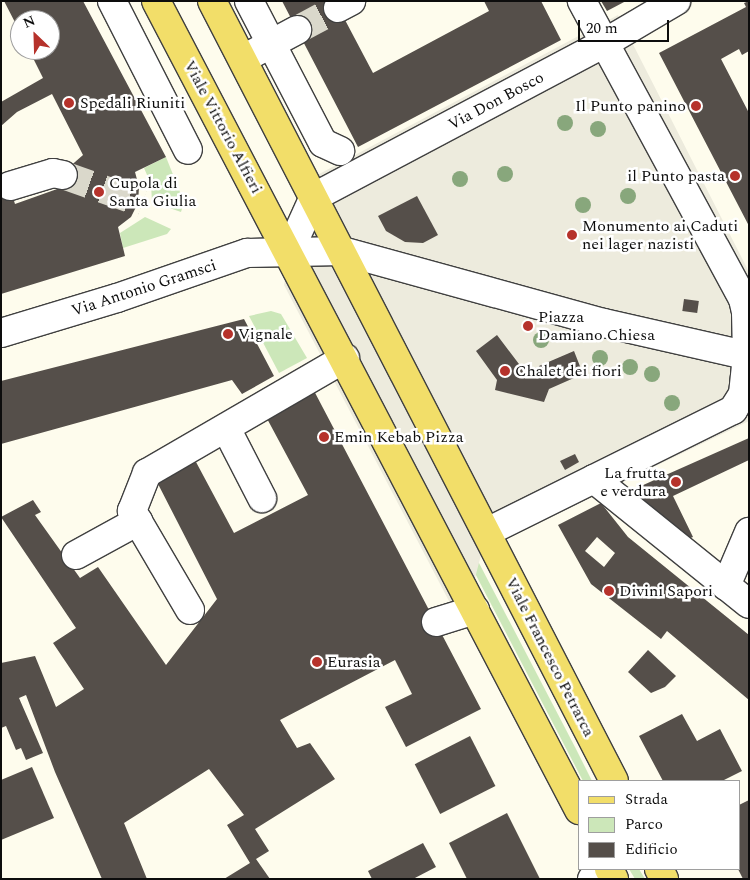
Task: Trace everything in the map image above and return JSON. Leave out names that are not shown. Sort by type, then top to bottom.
[{"type":"main road","name":"Viale Vittorio Alfieri","points":[[156,1],[289,252]]},
{"type":"main road","points":[[212,1],[487,532]]},
{"type":"main road","points":[[289,252],[578,808]]},
{"type":"main road","name":"Viale Francesco Petrarca","points":[[487,532],[613,780]]},
{"type":"street","points":[[112,1],[188,150]]},
{"type":"street","points":[[249,1],[323,143],[340,151]]},
{"type":"street","points":[[487,532],[732,410],[743,394],[748,356],[746,298],[603,44],[582,1]]},
{"type":"street","name":"Via Don Bosco","points":[[314,197],[603,44],[676,1]]},
{"type":"street","points":[[242,59],[297,30]]},
{"type":"street","points":[[10,186],[52,173],[63,175]]},
{"type":"street","points":[[314,197],[289,252],[342,251],[604,323],[748,356]]},
{"type":"street","name":"Via Antonio Gramsci","points":[[1,333],[116,298],[247,253],[289,252]]},
{"type":"street","points":[[190,610],[132,512],[147,473],[345,358]]},
{"type":"street","points":[[226,428],[262,498]]},
{"type":"street","points":[[594,479],[749,604]]},
{"type":"street","points":[[76,555],[138,521]]},
{"type":"street","points":[[726,586],[749,532]]},
{"type":"street","points":[[436,622],[476,610]]},
{"type":"green space","points":[[166,157],[184,202],[181,212],[152,202],[151,184],[144,168]]},
{"type":"green space","points":[[145,217],[171,229],[167,234],[123,248],[120,233]]},
{"type":"green space","points":[[271,311],[281,314],[307,358],[279,373],[249,316]]},
{"type":"green space","points":[[369,352],[592,780],[582,780],[362,356]]},
{"type":"green space","points":[[630,870],[640,870],[645,879],[635,879]]},
{"type":"shaded area","name":"Piazza Damiano Chiesa","points":[[618,15],[749,272],[749,421],[519,532],[487,532],[468,605],[450,603],[284,285],[306,181]]},
{"type":"building","name":"Spedali Riuniti","points":[[4,1],[83,1],[166,157],[135,172],[139,187],[138,203],[131,217],[118,227],[125,256],[1,294],[1,180],[7,179],[15,204],[60,188],[67,169],[83,155],[52,94],[17,112],[1,126],[1,102],[43,78],[34,60],[60,60],[60,10],[10,10],[10,13]]},
{"type":"building","points":[[282,1],[335,1],[373,73],[489,11],[484,1],[541,1],[561,40],[358,147]]},
{"type":"building","points":[[601,1],[626,1],[607,11]]},
{"type":"building","points":[[749,1],[749,51],[742,55],[739,49],[721,59],[749,113],[749,226],[659,53],[746,7],[744,3]]},
{"type":"building","points":[[417,196],[438,235],[423,243],[405,242],[386,231],[378,216]]},
{"type":"building","points":[[684,299],[699,301],[697,313],[682,311]]},
{"type":"building","points":[[244,319],[274,376],[242,394],[232,380],[1,444],[1,381]]},
{"type":"building","points":[[497,335],[522,368],[538,373],[539,366],[574,351],[583,374],[549,389],[544,402],[495,390],[497,380],[476,351]]},
{"type":"building","points":[[312,387],[481,709],[406,747],[385,707],[412,694],[395,660],[280,720],[297,748],[310,743],[335,779],[255,829],[269,851],[256,859],[270,879],[224,879],[250,863],[227,825],[244,815],[209,769],[124,823],[147,879],[102,879],[55,772],[26,695],[19,698],[43,753],[26,760],[21,748],[16,750],[6,726],[1,728],[1,663],[35,656],[56,707],[84,689],[53,643],[76,628],[1,517],[33,500],[41,512],[35,515],[80,578],[98,567],[166,665],[217,599],[157,482],[196,462],[234,533],[308,495],[264,413]]},
{"type":"building","points":[[749,438],[749,460],[673,496],[693,537],[680,542],[623,494]]},
{"type":"building","points":[[575,454],[579,462],[565,470],[560,461]]},
{"type":"building","points":[[601,503],[628,537],[749,635],[749,700],[667,631],[661,639],[591,584],[558,525]],"holes":[[[597,537],[615,553],[604,567],[585,551]]]},
{"type":"building","points":[[648,650],[676,676],[665,687],[651,693],[628,672]]},
{"type":"building","points":[[682,714],[697,741],[720,729],[742,771],[724,780],[662,780],[639,736]]},
{"type":"building","points":[[470,736],[495,786],[440,814],[415,764]]},
{"type":"building","points":[[32,767],[54,818],[1,840],[1,780]]},
{"type":"building","points":[[749,800],[749,879],[743,879],[738,870],[740,804]]},
{"type":"building","points":[[507,813],[540,879],[467,879],[449,843]]},
{"type":"building","points":[[423,843],[436,867],[413,879],[372,879],[368,871]]},
{"type":"tunnel","points":[[297,30],[338,8]]},
{"type":"tunnel","points":[[63,175],[142,203]]},
{"type":"place","name":"Spedali Riuniti","points":[[69,103]]},
{"type":"place","name":"Il Punto panino","points":[[696,106]]},
{"type":"place","name":"il Punto pasta","points":[[735,176]]},
{"type":"place","name":"Cupola di Santa Giulia","points":[[99,192]]},
{"type":"place","name":"Monumento ai Caduti nei lager nazisti","points":[[572,235]]},
{"type":"place","name":"Piazza Damiano Chiesa","points":[[528,326]]},
{"type":"place","name":"Vignale","points":[[228,334]]},
{"type":"place","name":"Chalet dei fiori","points":[[505,371]]},
{"type":"place","name":"Emin Kebab Pizza","points":[[324,437]]},
{"type":"place","name":"La frutta e verdura","points":[[676,482]]},
{"type":"place","name":"Divini Sapori","points":[[609,591]]},
{"type":"place","name":"Eurasia","points":[[317,662]]}]
